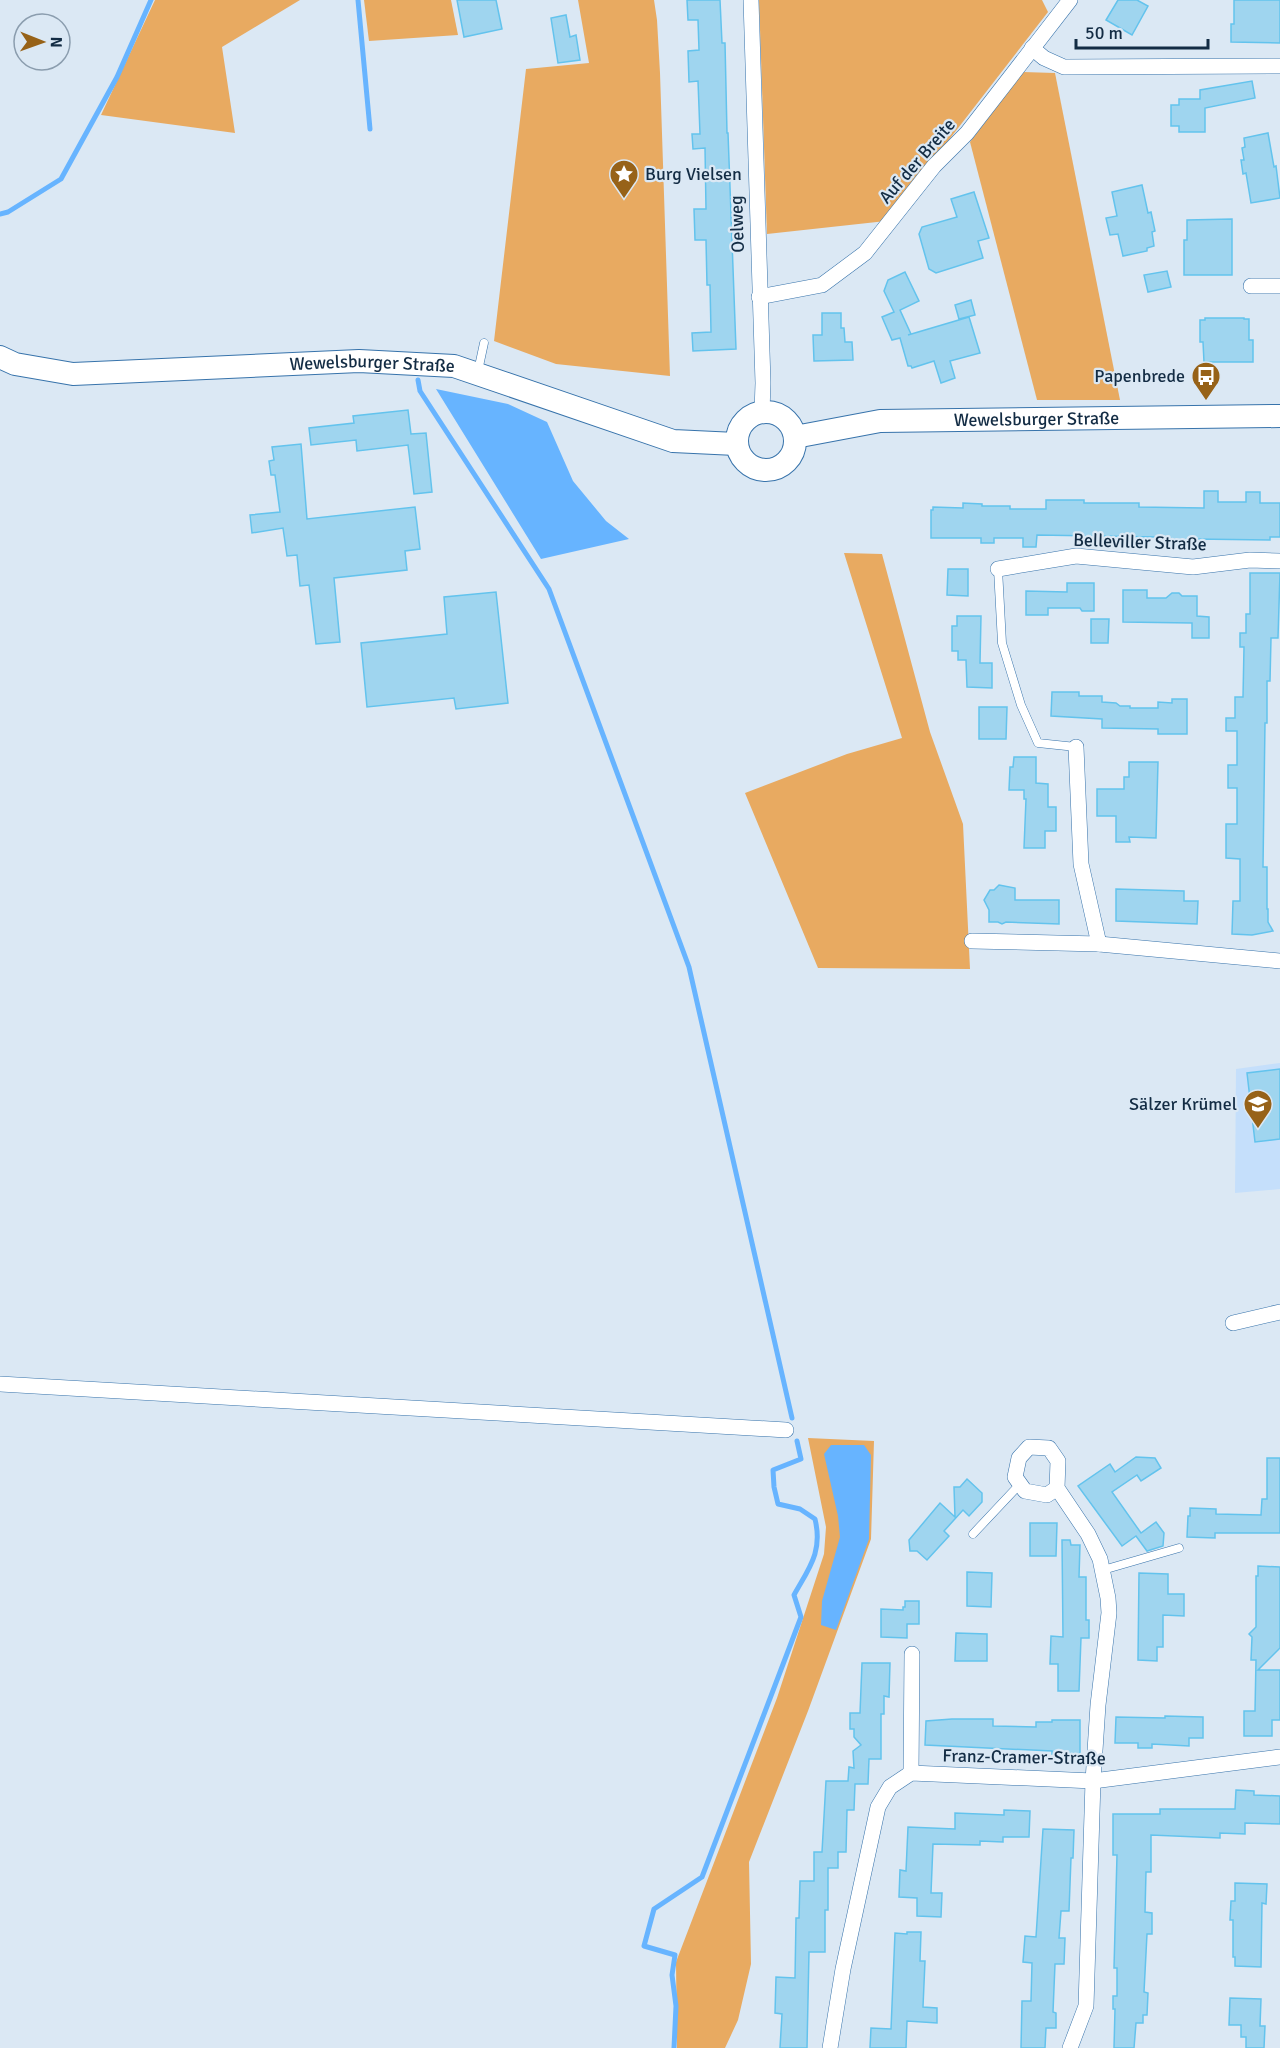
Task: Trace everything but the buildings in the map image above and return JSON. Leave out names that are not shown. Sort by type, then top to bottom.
[{"type":"main road","name":"Wewelsburger Straße","points":[[0,357],[15,364],[73,374],[359,361],[454,366],[673,441],[736,444]]},
{"type":"main road","points":[[762,412],[780,415],[792,428],[795,438],[795,446],[788,461],[780,467],[766,471],[752,468],[741,458],[736,444],[740,427],[748,417],[762,412]]},
{"type":"main road","name":"Wewelsburger Straße","points":[[795,438],[880,421],[1280,416]]},
{"type":"street","name":"Oelweg","points":[[751,0],[762,412]]},
{"type":"street","name":"Auf der Breite","points":[[759,297],[822,285],[865,253],[934,166],[967,133],[1070,0]]},
{"type":"street","points":[[1032,48],[1044,58],[1064,68],[1280,66]]},
{"type":"street","points":[[1251,286],[1280,286]]},
{"type":"street","name":"Belleviller Straße","points":[[998,569],[1076,556],[1193,567],[1250,560],[1280,561]]},
{"type":"street","points":[[1076,747],[1081,864],[1099,944]]},
{"type":"street","points":[[972,941],[1099,944],[1280,961]]},
{"type":"street","points":[[1233,1323],[1280,1312]]},
{"type":"street","points":[[0,1384],[786,1430]]},
{"type":"street","points":[[1057,1488],[1047,1495],[1025,1491],[1015,1478],[1019,1458],[1029,1447],[1049,1448],[1058,1461],[1057,1488],[1088,1534],[1100,1559],[1108,1613],[1093,1781],[1086,2006],[1070,2048]]},
{"type":"street","points":[[830,2048],[843,1969],[878,1807],[890,1787],[911,1773],[912,1654]]},
{"type":"street","name":"Franz-Cramer-Straße","points":[[911,1773],[1093,1781],[1280,1757]]},
{"type":"lane","points":[[477,373],[484,343]]},
{"type":"lane","points":[[998,569],[1002,643],[1021,705],[1038,743],[1076,747]]},
{"type":"lane","points":[[973,1534],[1020,1484]]},
{"type":"lane","points":[[1103,1570],[1179,1548]]},
{"type":"shaded area","points":[[155,0],[300,0],[222,47],[235,133],[101,115]]},
{"type":"shaded area","points":[[364,0],[451,0],[458,35],[369,41]]},
{"type":"shaded area","points":[[578,0],[654,0],[660,73],[670,376],[556,364],[494,341],[526,69],[589,63]]},
{"type":"shaded area","points":[[759,0],[1042,0],[1048,12],[886,221],[767,234]]},
{"type":"shaded area","points":[[1023,72],[1055,73],[1120,400],[1037,400],[970,142]]},
{"type":"shaded area","points":[[844,553],[882,554],[930,732],[963,824],[970,969],[818,968],[745,793],[847,754],[902,738]]},
{"type":"shaded area","name":"Sälzer Krümel","points":[[1280,1063],[1280,1189],[1235,1193],[1236,1069]]},
{"type":"shaded area","points":[[808,1438],[874,1441],[871,1539],[808,1711],[749,1862],[751,1964],[738,2020],[725,2048],[677,2048],[676,1962],[777,1698],[824,1554],[826,1527]]},
{"type":"water","points":[[436,389],[508,404],[547,422],[573,481],[606,521],[629,539],[541,559]]},
{"type":"water","points":[[831,1445],[864,1445],[871,1455],[869,1539],[836,1630],[821,1625],[822,1601],[840,1537],[838,1516],[824,1454]]},
{"type":"waterway","points":[[0,214],[8,212],[61,179],[117,77],[151,0]]},
{"type":"waterway","points":[[358,0],[370,129]]},
{"type":"waterway","points":[[418,380],[420,391],[549,589],[689,967],[792,1418]]},
{"type":"waterway","points":[[674,2048],[676,2006],[672,1975],[675,1955],[644,1946],[654,1909],[702,1877],[801,1617],[794,1595],[816,1550],[815,1519],[800,1509],[778,1504],[773,1470],[801,1459],[797,1441]]},
{"type":"place","name":"Burg Vielsen","points":[[624,200]]},
{"type":"place","name":"Papenbrede","points":[[1206,402]]},
{"type":"place","name":"Sälzer Krümel","points":[[1258,1130]]}]
